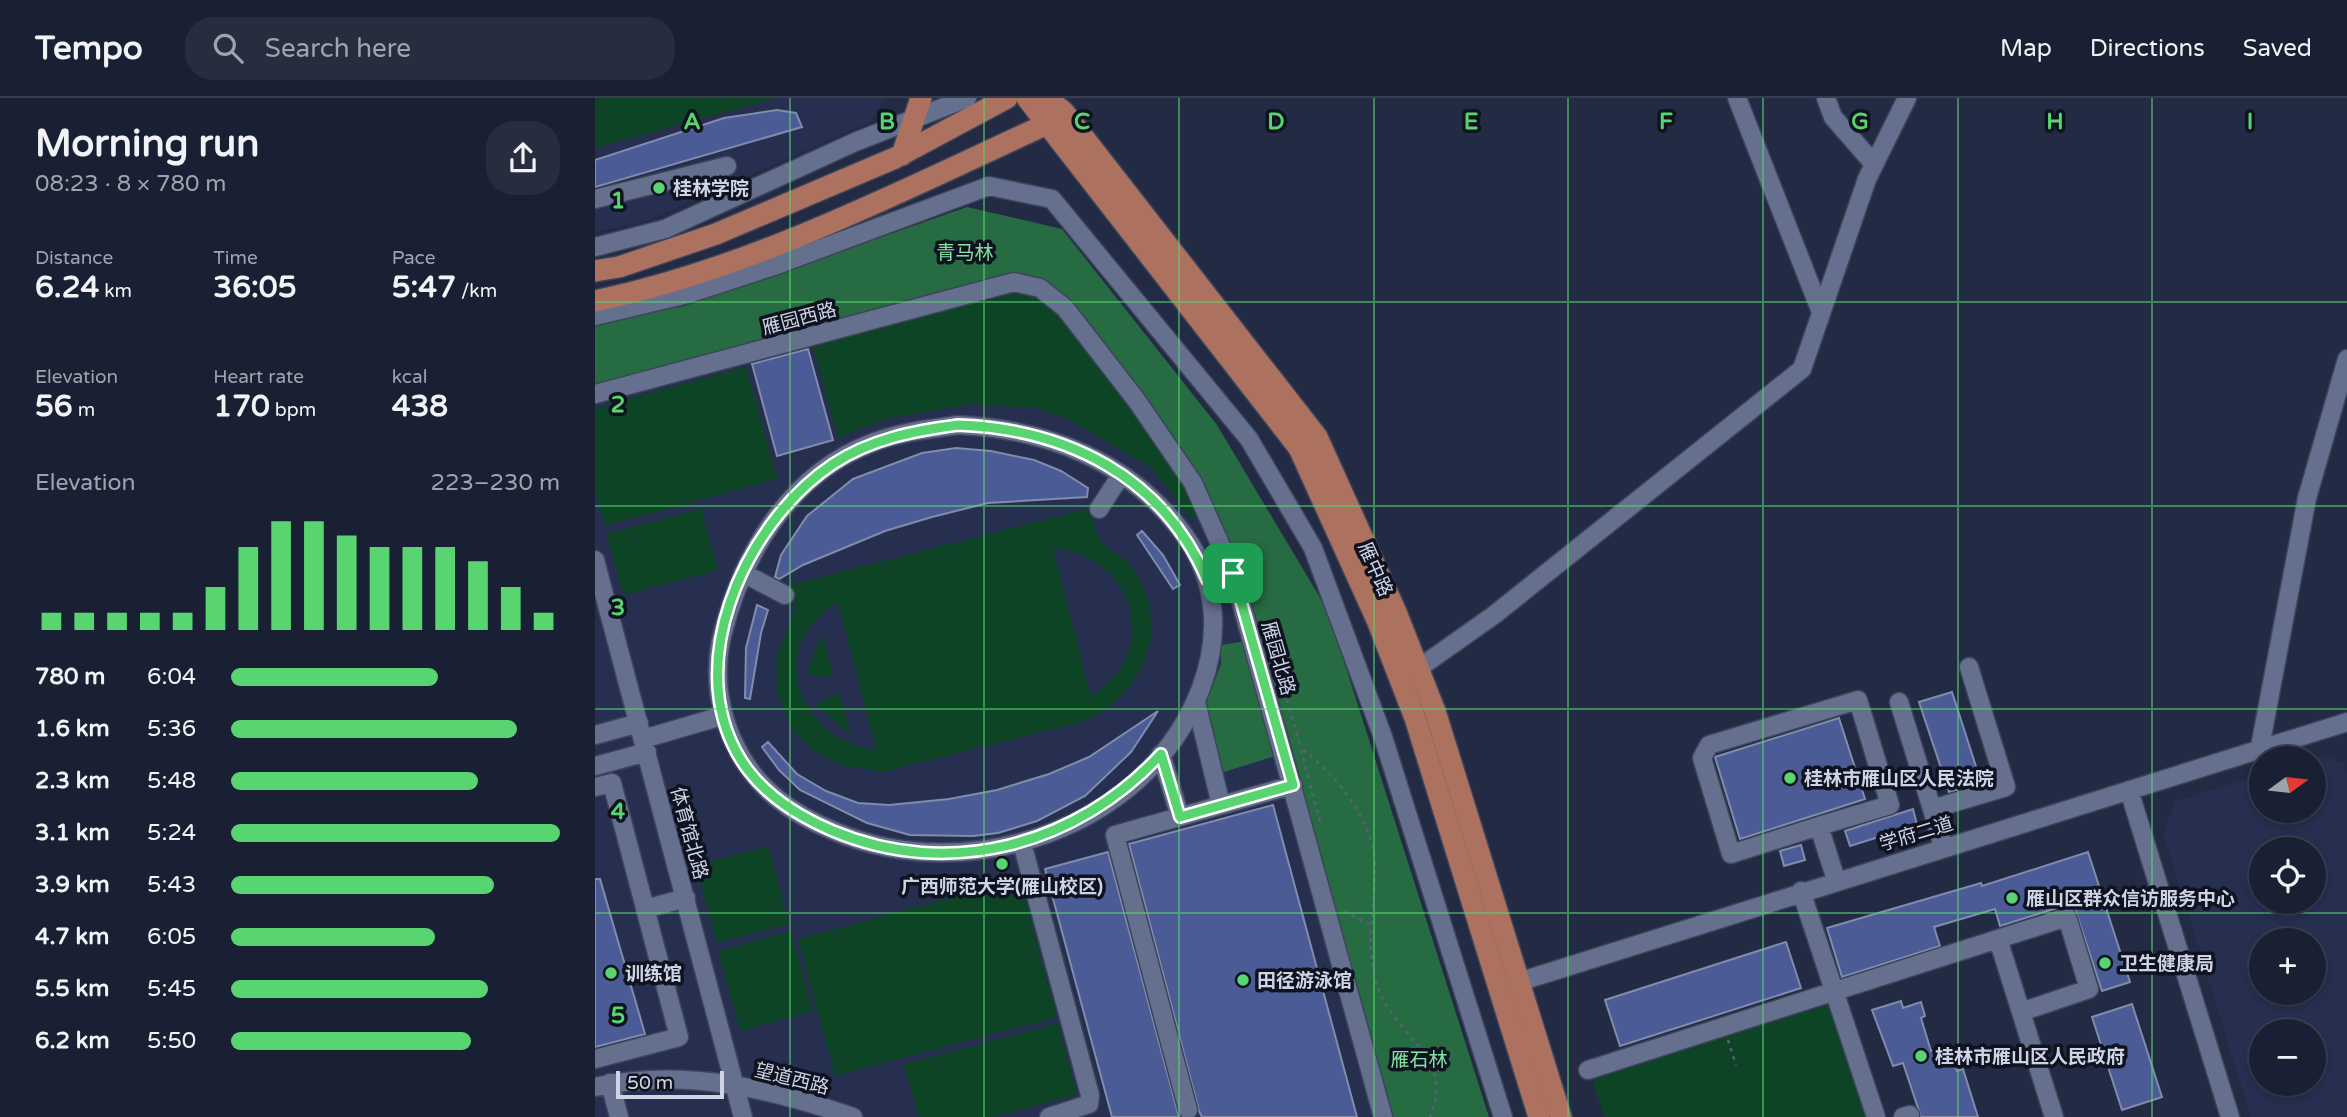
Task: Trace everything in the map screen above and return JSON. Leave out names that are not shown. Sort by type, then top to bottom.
[{"type":"main road","points":[[595,271],[619,267],[716,234],[902,155],[1007,98]]},
{"type":"main road","name":"雁中路","points":[[1027,98],[1299,448],[1377,620],[1409,675],[1435,711],[1561,1117]]},
{"type":"main road","name":"雁中路","points":[[1046,98],[1063,111],[1317,437],[1396,612],[1415,718],[1539,1117]]},
{"type":"main road","points":[[902,155],[918,108]]},
{"type":"main road","points":[[595,301],[633,293],[769,246],[908,188],[1047,124]]},
{"type":"street","points":[[595,247],[665,229],[855,142],[918,108],[967,98]]},
{"type":"street","points":[[1737,98],[1821,312]]},
{"type":"street","points":[[1826,98],[1833,117],[1874,164]]},
{"type":"street","points":[[1409,675],[1494,615],[1802,369],[1874,164],[1906,98]]},
{"type":"street","points":[[595,198],[727,166]]},
{"type":"street","points":[[595,317],[688,294],[774,266],[989,186],[1052,199],[1249,439],[1313,548],[1383,737],[1503,1117]]},
{"type":"street","name":"雁园西路","points":[[595,394],[1014,282]]},
{"type":"street","name":"雁园北路","points":[[1014,282],[1031,284],[1055,298],[1137,401],[1193,483],[1233,573],[1383,1117]]},
{"type":"street","points":[[2260,746],[2307,498],[2347,359]]},
{"type":"street","points":[[958,425],[1001,427],[1068,446],[1121,475],[1175,522],[1189,542],[1207,580],[1214,625],[1213,645],[1209,667],[1196,702],[1161,754],[1140,778],[1106,804],[1068,826],[1021,843],[985,851],[941,854],[898,851],[835,832],[796,813],[762,786],[747,769],[722,716],[718,689],[721,643],[731,600],[743,573],[770,523],[799,490],[833,464],[870,443],[913,431],[958,425]]},
{"type":"street","points":[[1099,509],[1121,475]]},
{"type":"street","name":"体育馆北路","points":[[595,560],[601,605],[643,738],[743,1117]]},
{"type":"street","points":[[743,573],[785,595]]},
{"type":"street","points":[[1207,580],[1233,573]]},
{"type":"street","points":[[1932,809],[2006,787],[1969,667]]},
{"type":"street","points":[[1858,699],[1890,805],[1819,826],[1731,854],[1702,758],[1709,745],[1858,699]]},
{"type":"street","points":[[1196,702],[1221,805]]},
{"type":"street","points":[[1899,702],[1943,847]]},
{"type":"street","points":[[595,766],[643,738],[722,716]]},
{"type":"street","name":"学府二道","points":[[2263,746],[2347,722]]},
{"type":"street","points":[[595,734],[643,738]]},
{"type":"street","name":"学府二道","points":[[1499,988],[2249,751]]},
{"type":"street","points":[[1161,754],[1180,817]]},
{"type":"street","points":[[595,788],[612,783],[679,1037],[595,1059]]},
{"type":"street","points":[[1188,1110],[1115,835],[1293,785]]},
{"type":"street","points":[[2129,790],[2230,1117]]},
{"type":"street","points":[[1819,826],[1836,880]]},
{"type":"street","points":[[1021,843],[1090,1095],[1089,1104],[1082,1109],[1049,1117]]},
{"type":"street","points":[[1801,891],[1876,1117]]},
{"type":"street","points":[[645,909],[686,898]]},
{"type":"street","points":[[1588,1070],[2067,917],[2089,989],[2021,1012]]},
{"type":"street","points":[[1998,939],[2054,1117]]},
{"type":"street","name":"望道西路","points":[[603,1085],[674,1079],[735,1085],[805,1108],[853,1117]]},
{"type":"street","points":[[603,1085],[619,1117]]},
{"type":"path","points":[[1322,831],[1301,748],[1316,760],[1364,820],[1373,847],[1375,868],[1370,925],[1371,965],[1390,1013],[1430,1059],[1437,1076],[1436,1104],[1430,1117]]},
{"type":"path","points":[[1346,917],[1344,911],[1370,925]]},
{"type":"path","points":[[1724,1027],[1736,1065]]},
{"type":"shaded area","name":"桂林学院","points":[[595,98],[885,98],[870,122],[645,222],[595,232]]},
{"type":"shaded area","name":"广西师范大学(雁山校区)","points":[[967,207],[1062,229],[1217,425],[1489,1117],[595,1117],[595,323],[685,306]]},
{"type":"shaded area","points":[[2326,756],[2344,763],[2347,771],[2347,1117],[2251,1117],[2163,833],[2176,801],[2249,779],[2249,823],[2326,823]]},
{"type":"green space","points":[[595,98],[777,98],[595,148]]},
{"type":"green space","name":"雁石林","points":[[967,207],[1062,229],[1217,425],[1328,611],[1489,1117],[1383,1117],[1233,573],[1193,483],[1137,401],[1031,284],[595,394],[595,323],[685,306]]},
{"type":"green space","points":[[1019,289],[1045,302],[1073,329],[1162,450],[1200,514],[1192,519],[1150,467],[1070,420],[1035,408],[973,404],[886,419],[838,438],[812,344]]},
{"type":"green space","points":[[746,367],[777,479],[605,526],[595,490],[595,408]]},
{"type":"green space","points":[[1091,508],[1097,536],[1131,566],[1146,594],[1151,616],[1150,638],[1145,659],[1135,679],[1121,696],[1103,711],[1082,722],[882,772],[837,764],[810,748],[790,724],[778,695],[776,665],[779,649],[796,611],[789,585]],"holes":[[[1053,548],[1081,555],[1104,568],[1120,586],[1130,608],[1132,632],[1127,655],[1113,677],[1091,696]],[[838,602],[876,750],[876,751],[848,742],[826,728],[809,709],[799,688],[797,665],[802,642],[815,620]]]},
{"type":"green space","points":[[701,509],[718,570],[623,595],[607,534]]},
{"type":"green space","points":[[822,634],[833,674],[820,677],[807,673]]},
{"type":"green space","points":[[1246,641],[1278,755],[1218,774],[1203,711],[1221,664],[1221,645]]},
{"type":"green space","points":[[839,692],[851,735],[816,705]]},
{"type":"green space","points":[[768,846],[789,924],[717,943],[696,865]]},
{"type":"green space","points":[[1020,879],[1057,1017],[835,1076],[798,939]]},
{"type":"green space","points":[[791,931],[813,1011],[740,1031],[718,951]]},
{"type":"green space","points":[[1832,1003],[1868,1117],[1605,1117],[1592,1080]]},
{"type":"green space","points":[[1058,1023],[1077,1095],[994,1117],[919,1117],[904,1064]]},
{"type":"building","points":[[777,110],[796,113],[802,127],[595,187],[595,160],[724,118]]},
{"type":"building","points":[[808,349],[833,440],[777,456],[752,364]]},
{"type":"building","points":[[956,448],[991,451],[1034,460],[1061,471],[1088,488],[1087,497],[988,503],[932,517],[885,531],[803,565],[779,579],[775,577],[781,555],[807,516],[853,479],[922,453]]},
{"type":"building","points":[[1142,531],[1163,555],[1180,585],[1173,589],[1137,535]]},
{"type":"building","points":[[757,605],[768,610],[761,633],[750,699],[745,698],[746,648]]},
{"type":"building","points":[[1952,692],[1981,782],[1949,792],[1919,702]]},
{"type":"building","points":[[1158,711],[1131,752],[1085,796],[1037,821],[998,833],[973,836],[910,835],[867,823],[800,790],[779,770],[762,747],[768,742],[797,774],[826,791],[858,803],[889,805],[949,799],[997,790],[1049,774],[1089,757]]},
{"type":"building","name":"桂林市雁山区人民法院","points":[[1839,718],[1865,799],[1740,839],[1715,757]]},
{"type":"building","name":"田径游泳馆","points":[[1273,805],[1357,1117],[1202,1117],[1199,1111],[1129,844]]},
{"type":"building","points":[[1913,809],[1917,825],[1850,846],[1845,831]]},
{"type":"building","points":[[1801,845],[1805,860],[1784,866],[1780,851]]},
{"type":"building","points":[[1108,852],[1179,1117],[1112,1117],[1045,869]]},
{"type":"building","points":[[2088,852],[2130,982],[2102,991],[2073,903],[2000,926],[1995,909],[1934,927],[1940,946],[1842,977],[1827,928],[1981,883],[1982,886]]},
{"type":"building","name":"训练馆","points":[[595,879],[600,879],[645,1034],[595,1047]]},
{"type":"building","points":[[1786,942],[1801,988],[1620,1046],[1605,1000]]},
{"type":"building","name":"桂林市雁山区人民政府","points":[[1901,1001],[1903,1008],[1921,1002],[1925,1016],[1921,1018],[1931,1051],[1944,1047],[1946,1053],[1951,1051],[1957,1071],[1963,1069],[1978,1117],[1921,1117],[1903,1063],[1893,1066],[1872,1010]]},
{"type":"building","points":[[2132,1004],[2162,1097],[2122,1110],[2092,1017]]},
{"type":"place","name":"桂林学院","points":[[659,188]]},
{"type":"place","name":"桂林市雁山区人民法院","points":[[1790,778]]},
{"type":"place","name":"广西师范大学(雁山校区)","points":[[1002,864]]},
{"type":"place","name":"雁山区群众信访服务中心","points":[[2012,898]]},
{"type":"place","name":"卫生健康局","points":[[2105,963]]},
{"type":"place","name":"训练馆","points":[[611,973]]},
{"type":"place","name":"田径游泳馆","points":[[1243,980]]},
{"type":"place","name":"桂林市雁山区人民政府","points":[[1921,1056]]},
{"type":"route","points":[[958,425],[1001,427],[1047,438],[1108,467],[1162,508],[1189,542],[1207,580],[1233,573],[1293,785],[1180,817],[1161,754],[1140,778],[1106,804],[1068,826],[1028,842],[985,851],[941,854],[898,851],[855,840],[815,823],[777,800],[747,769],[722,716],[718,689],[721,643],[731,600],[749,559],[770,523],[799,490],[833,464],[870,443],[913,431],[958,425]]},
{"type":"park label","name":"青马林","points":[[965,252]]}]
